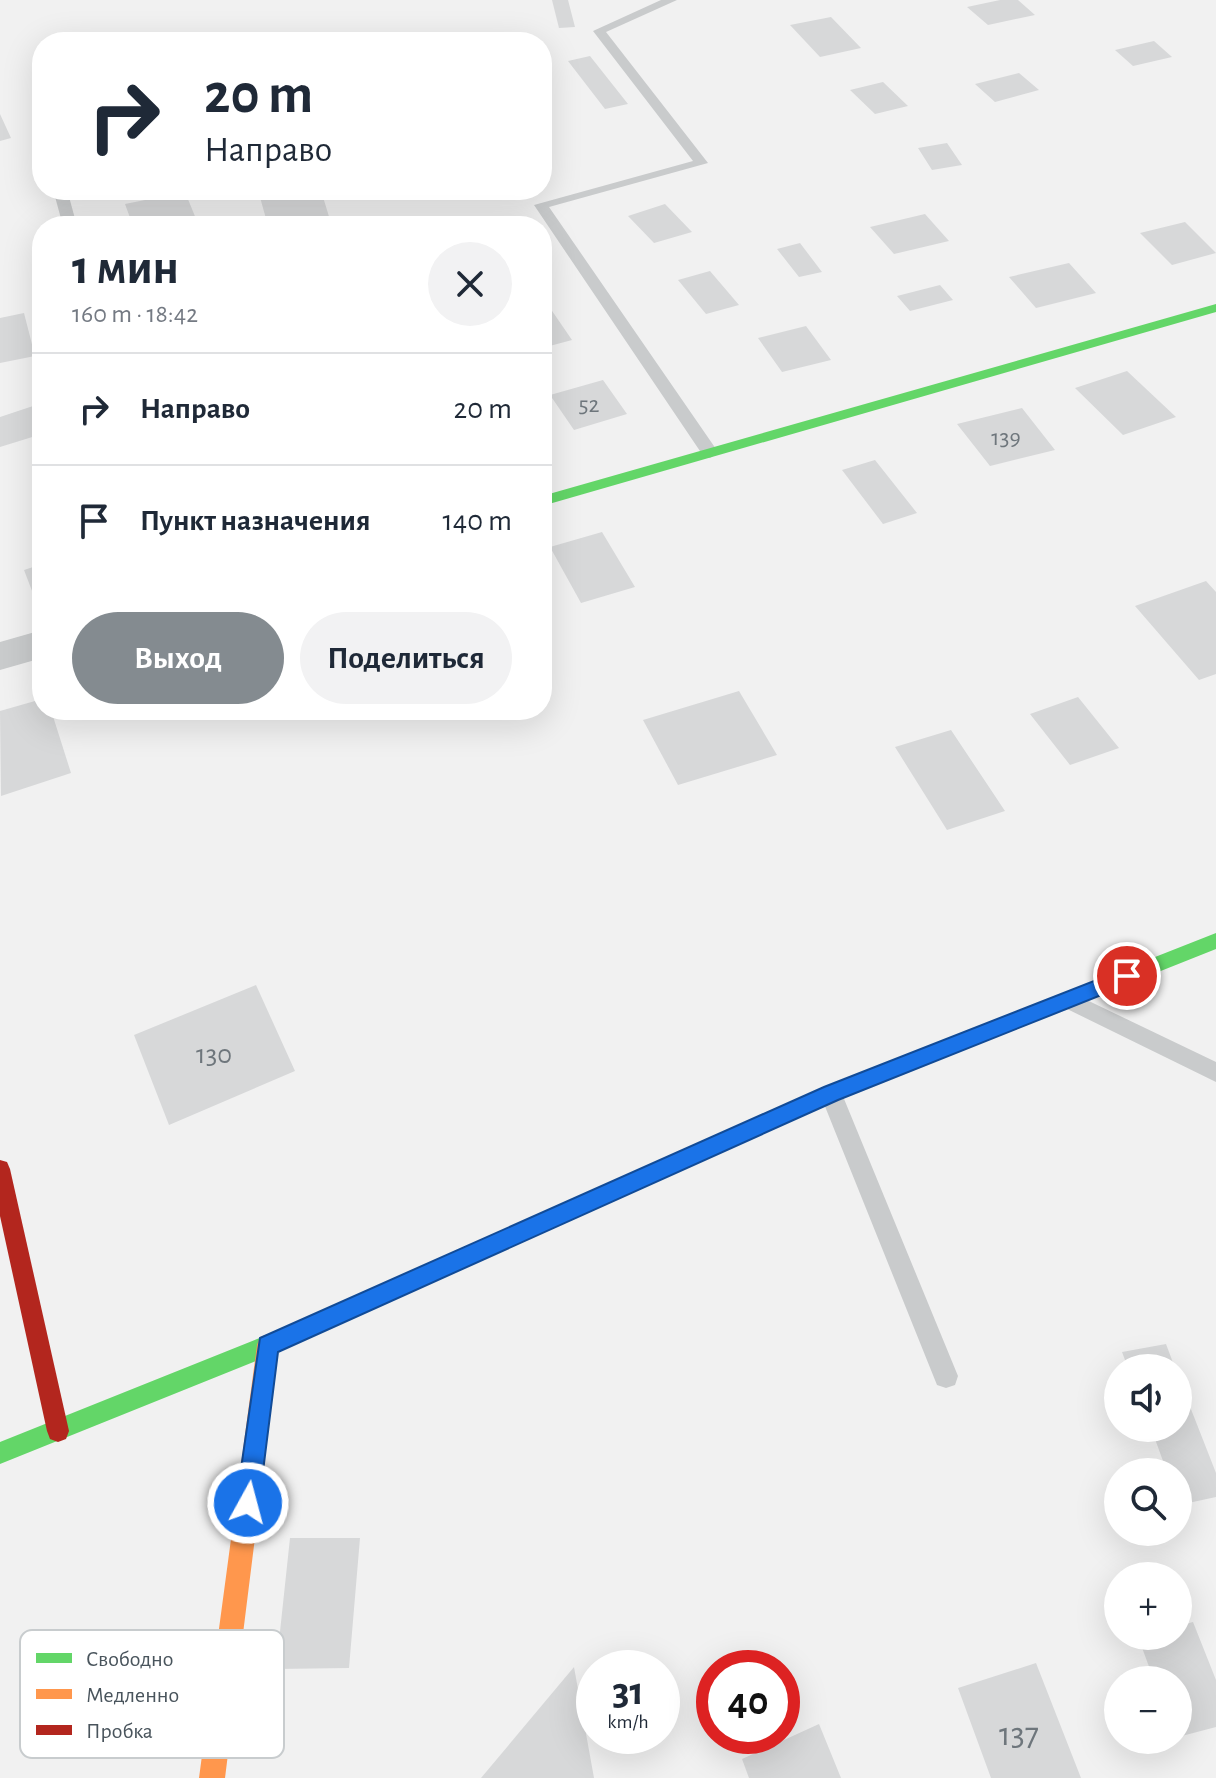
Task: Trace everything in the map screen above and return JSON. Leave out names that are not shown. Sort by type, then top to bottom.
[{"type":"street","points":[[552,498],[1216,308]]},
{"type":"street","points":[[0,656],[32,647]]},
{"type":"street","points":[[0,1453],[268,1345],[831,1094],[1216,941]]},
{"type":"street","points":[[0,1169],[58,1431]]},
{"type":"street","points":[[231,1630],[268,1345]]},
{"type":"street","points":[[212,1778],[215,1758]]},
{"type":"lane","points":[[548,216],[541,205],[701,163],[599,31],[671,0]]},
{"type":"lane","points":[[552,221],[710,453]]},
{"type":"lane","points":[[1068,1000],[1216,1072]]},
{"type":"lane","points":[[831,1094],[946,1376]]},
{"type":"building","points":[[552,0],[568,0],[575,27],[559,28]]},
{"type":"building","points":[[1000,0],[1018,0],[1035,15],[988,25],[967,7]]},
{"type":"building","points":[[831,17],[861,48],[820,57],[790,25]]},
{"type":"building","points":[[1154,41],[1172,57],[1133,66],[1115,50]]},
{"type":"building","points":[[590,56],[628,104],[605,109],[568,61]]},
{"type":"building","points":[[1019,73],[1039,90],[995,102],[975,84]]},
{"type":"building","points":[[883,82],[908,106],[875,114],[850,90]]},
{"type":"building","points":[[0,114],[11,138],[0,141]]},
{"type":"building","points":[[947,143],[962,165],[932,170],[918,148]]},
{"type":"building","points":[[145,200],[188,200],[195,216],[129,216],[125,204]]},
{"type":"building","points":[[261,200],[324,200],[329,216],[265,216]]},
{"type":"building","points":[[665,204],[692,232],[654,243],[628,216]]},
{"type":"building","points":[[925,214],[949,241],[894,254],[870,227]]},
{"type":"building","points":[[1185,222],[1216,253],[1172,265],[1140,233]]},
{"type":"building","points":[[800,243],[822,272],[799,277],[777,249]]},
{"type":"building","points":[[1069,263],[1096,293],[1036,308],[1009,277]]},
{"type":"building","points":[[710,271],[739,305],[706,314],[678,280]]},
{"type":"building","points":[[940,285],[953,300],[910,311],[897,296]]},
{"type":"building","points":[[552,311],[572,340],[552,345]]},
{"type":"building","points":[[24,313],[32,357],[0,363],[0,318]]},
{"type":"building","points":[[806,326],[831,360],[782,372],[758,338]]},
{"type":"building","points":[[1127,371],[1176,417],[1123,435],[1075,388]]},
{"type":"building","points":[[603,380],[627,414],[574,430],[552,394]]},
{"type":"building","points":[[32,406],[32,437],[0,447],[0,417]]},
{"type":"building","points":[[1022,408],[1055,450],[990,466],[957,424]]},
{"type":"building","points":[[875,460],[917,513],[883,524],[842,470]]},
{"type":"building","points":[[602,532],[635,587],[581,603],[552,546]]},
{"type":"building","points":[[32,567],[32,591],[24,570]]},
{"type":"building","points":[[1206,581],[1216,592],[1216,674],[1199,680],[1135,606]]},
{"type":"building","points":[[739,691],[777,755],[678,785],[643,720]]},
{"type":"building","points":[[1078,697],[1119,748],[1070,765],[1030,714]]},
{"type":"building","points":[[32,702],[32,720],[54,720],[71,773],[1,796],[0,711]]},
{"type":"building","points":[[951,730],[1005,811],[947,830],[895,747]]},
{"type":"building","points":[[256,985],[295,1071],[169,1125],[134,1035]]},
{"type":"building","points":[[1166,1344],[1170,1354],[1123,1354]]},
{"type":"building","points":[[1192,1412],[1216,1473],[1216,1497],[1192,1502],[1192,1458],[1162,1458],[1156,1442],[1192,1442]]},
{"type":"building","points":[[290,1538],[360,1538],[349,1668],[284,1669],[284,1630],[280,1630]]},
{"type":"building","points":[[1192,1622],[1216,1680],[1216,1727],[1192,1733],[1192,1666],[1149,1666],[1143,1650],[1192,1650]]},
{"type":"building","points":[[1036,1663],[1081,1778],[991,1778],[958,1688]]},
{"type":"building","points":[[574,1667],[576,1754],[590,1754],[594,1778],[481,1778]]},
{"type":"building","points":[[819,1724],[841,1778],[749,1778],[742,1759],[753,1754],[800,1754],[800,1733]]},
{"type":"traffic: fast","points":[[552,498],[1216,308]]},
{"type":"traffic: fast","points":[[1020,1019],[1216,941]]},
{"type":"traffic: fast","points":[[0,1453],[268,1345],[615,1190]]},
{"type":"traffic: slow","points":[[615,1190],[831,1094],[1020,1019]]},
{"type":"traffic: slow","points":[[231,1630],[268,1345]]},
{"type":"traffic: slow","points":[[212,1778],[215,1758]]},
{"type":"traffic: jam","points":[[0,1169],[58,1431]]},
{"type":"route","points":[[248,1503],[268,1345],[831,1094],[1127,976]]}]
